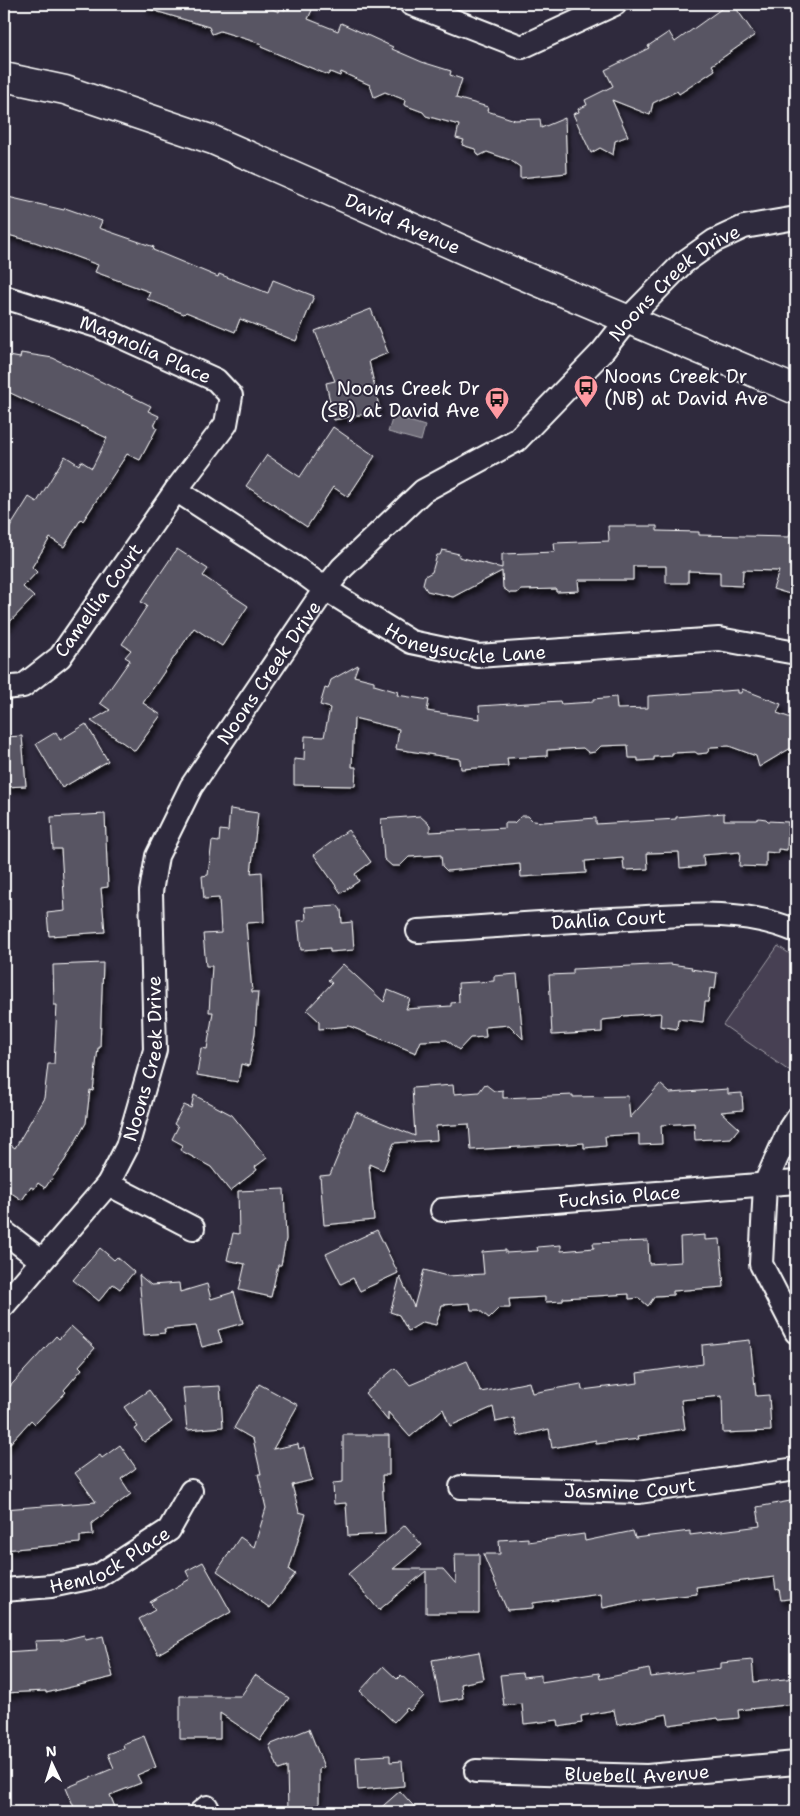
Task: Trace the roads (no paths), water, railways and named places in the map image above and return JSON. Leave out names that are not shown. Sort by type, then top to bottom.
[{"type":"main road","name":"David Avenue","points":[[4,78],[65,90],[214,140],[491,262],[796,390]]},
{"type":"street","points":[[411,4],[522,47],[615,4]]},
{"type":"street","name":"Noons Creek Drive","points":[[4,1305],[108,1184],[127,1147],[155,1050],[150,892],[157,856],[191,786],[325,589],[342,568],[423,491],[516,440],[602,352],[628,319],[683,263],[714,241],[744,227],[796,218]]},
{"type":"street","name":"Magnolia Place","points":[[4,297],[97,326],[216,380],[231,396],[226,424],[176,490]]},
{"type":"street","name":"Honeysuckle Lane","points":[[176,490],[325,589],[411,642],[478,656],[719,639],[796,653]]},
{"type":"street","name":"Camellia Court","points":[[4,688],[23,686],[60,657],[176,490]]},
{"type":"street","name":"Dahlia Court","points":[[418,931],[714,914],[752,918],[796,932]]},
{"type":"street","points":[[796,1119],[790,1128],[766,1184],[761,1264],[796,1332]]},
{"type":"street","name":"Fuchsia Place","points":[[442,1210],[796,1182]]},
{"type":"street","points":[[108,1184],[193,1228]]},
{"type":"street","points":[[4,1232],[41,1260]]},
{"type":"street","name":"Jasmine Court","points":[[461,1487],[639,1492],[796,1469]]},
{"type":"street","name":"Hemlock Place","points":[[4,1590],[50,1586],[98,1576],[169,1530],[191,1491]]},
{"type":"street","name":"Bluebell Avenue","points":[[476,1771],[647,1776],[796,1763]]},
{"type":"place","name":"Noons Creek Dr (NB) at David Ave","points":[[586,408]]},
{"type":"place","name":"Noons Creek Dr (SB) at David Ave","points":[[497,420]]}]
